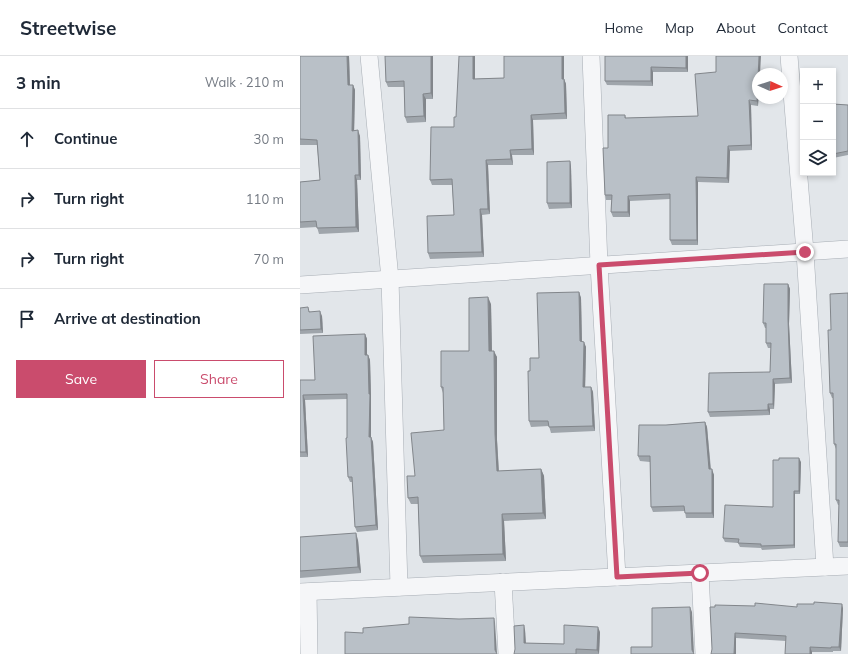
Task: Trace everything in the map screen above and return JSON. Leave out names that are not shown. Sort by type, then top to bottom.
[{"type":"street","points":[[369,56],[390,279],[399,587]]},
{"type":"street","points":[[591,56],[599,265],[617,577]]},
{"type":"street","points":[[789,56],[805,252],[825,567]]},
{"type":"street","points":[[300,285],[848,249]]},
{"type":"street","points":[[309,654],[304,592],[848,566]]},
{"type":"street","points":[[700,573],[704,654]]},
{"type":"street","points":[[503,582],[507,654]]},
{"type":"building","points":[[300,56],[347,56],[348,85],[353,85],[352,131],[358,130],[359,175],[355,175],[356,227],[317,228],[316,221],[300,222],[300,182],[320,180],[317,140],[300,139]]},
{"type":"building","points":[[385,56],[431,56],[431,93],[423,94],[424,116],[405,117],[404,81],[386,82]]},
{"type":"building","points":[[459,56],[473,56],[473,79],[504,78],[504,56],[562,56],[562,79],[564,79],[565,113],[531,115],[532,149],[510,150],[511,159],[486,160],[488,209],[480,209],[482,252],[428,253],[427,216],[454,215],[452,179],[430,180],[431,127],[454,127],[454,117],[456,117]]},
{"type":"building","points":[[605,56],[686,56],[686,68],[651,67],[651,81],[605,81]]},
{"type":"building","points":[[716,56],[759,56],[758,68],[752,68],[752,100],[749,100],[751,145],[728,146],[727,178],[696,177],[697,240],[670,240],[670,194],[628,196],[628,212],[611,212],[612,195],[605,195],[603,148],[608,148],[608,115],[625,115],[625,118],[698,116],[695,74],[716,72]]},
{"type":"building","points":[[836,104],[848,105],[848,151],[836,153]]},
{"type":"building","points":[[570,161],[570,203],[547,203],[547,162]]},
{"type":"building","points":[[764,284],[788,284],[790,378],[773,379],[773,404],[768,404],[768,410],[708,412],[709,373],[770,372],[771,343],[766,343],[766,323],[763,323]]},
{"type":"building","points":[[579,292],[580,341],[584,342],[583,387],[591,387],[593,426],[549,427],[548,421],[529,421],[528,371],[530,371],[530,358],[539,358],[537,293]]},
{"type":"building","points":[[848,293],[848,542],[838,542],[839,500],[836,500],[836,444],[834,444],[833,393],[830,393],[828,330],[831,330],[830,294]]},
{"type":"building","points":[[488,297],[489,351],[494,351],[497,471],[541,469],[543,513],[502,514],[503,554],[420,556],[418,497],[408,498],[407,476],[415,476],[411,433],[444,430],[443,387],[441,387],[441,351],[469,351],[469,298]]},
{"type":"building","points":[[308,307],[309,312],[320,311],[321,329],[300,330],[300,308]]},
{"type":"building","points":[[365,334],[365,355],[368,355],[370,394],[369,437],[371,437],[376,525],[355,527],[352,477],[348,477],[346,438],[347,394],[303,395],[306,452],[300,452],[300,380],[315,380],[313,336]]},
{"type":"building","points":[[705,422],[709,469],[712,469],[712,513],[685,513],[684,506],[651,507],[650,456],[638,456],[639,425],[666,425]]},
{"type":"building","points":[[779,458],[799,458],[799,491],[794,491],[794,545],[761,546],[761,544],[738,543],[739,539],[723,538],[725,505],[773,507],[773,460],[779,460]]},
{"type":"building","points":[[356,533],[358,567],[300,571],[300,537]]},
{"type":"building","points":[[814,602],[842,604],[839,647],[810,647],[810,654],[785,654],[786,636],[735,633],[734,654],[711,654],[710,607],[715,607],[715,605],[755,606],[755,603],[797,607],[797,604],[814,604]]},
{"type":"building","points":[[690,607],[692,650],[694,654],[631,654],[631,647],[652,647],[652,608]]},
{"type":"building","points":[[409,617],[459,619],[494,618],[495,650],[497,654],[345,654],[345,632],[363,633],[363,628],[409,624]]},
{"type":"building","points":[[524,625],[524,643],[564,644],[564,625],[598,627],[597,650],[576,649],[576,654],[514,654],[514,626]]},
{"type":"route","points":[[700,573],[617,577],[599,265],[805,252]]}]
